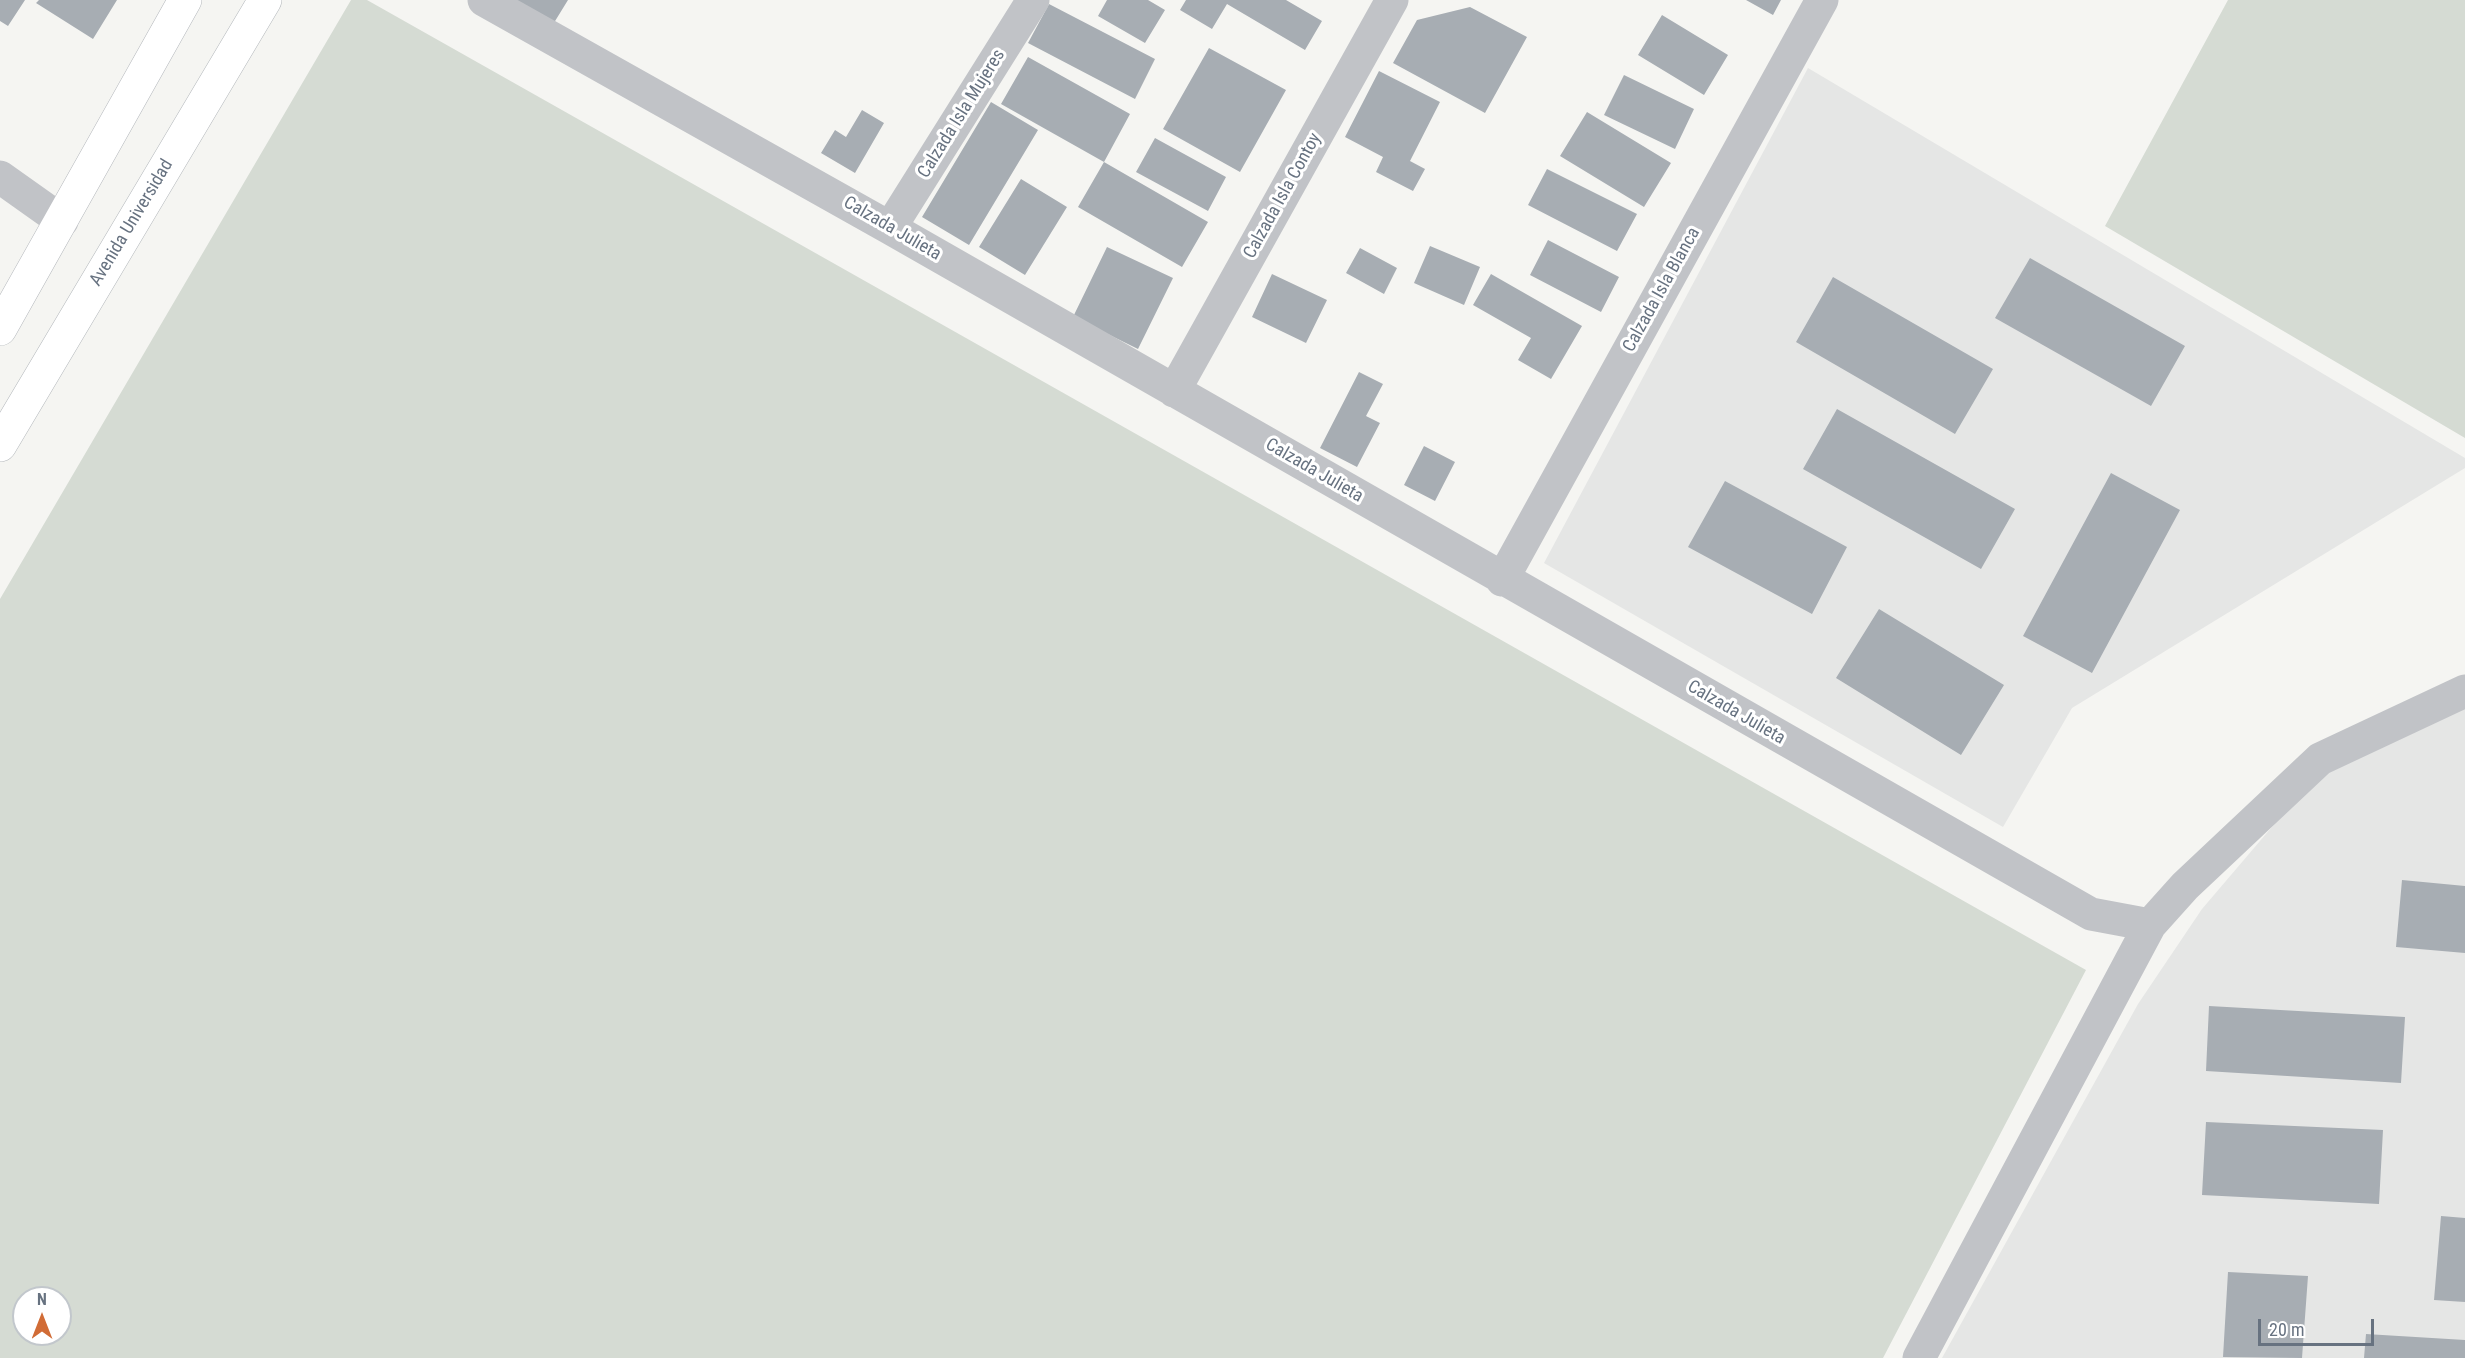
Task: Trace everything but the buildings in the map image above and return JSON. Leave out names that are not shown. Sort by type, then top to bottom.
[{"type":"main road","points":[[0,329],[185,0]]},
{"type":"main road","name":"Avenida Universidad","points":[[0,445],[265,0]]},
{"type":"street","name":"Calzada Julieta","points":[[484,0],[890,228],[1502,580],[2091,914],[2150,925]]},
{"type":"street","name":"Calzada Isla Mujeres","points":[[890,228],[1033,0]]},
{"type":"street","name":"Calzada Isla Contoy","points":[[1174,391],[1392,0]]},
{"type":"street","name":"Calzada Isla Blanca","points":[[1502,580],[1822,0]]},
{"type":"street","points":[[0,177],[62,221]]},
{"type":"street","points":[[1919,1358],[2150,925],[2185,886],[2320,759],[2465,691]]},
{"type":"shaded area","points":[[351,0],[367,0],[2086,970],[1883,1358],[0,1358],[0,599]]},
{"type":"shaded area","points":[[2228,0],[2465,0],[2465,438],[2105,226]]},
{"type":"shaded area","points":[[1808,68],[2465,458],[2465,468],[2072,708],[2003,827],[1544,563]]},
{"type":"shaded area","points":[[2465,698],[2465,1358],[1942,1358],[2138,1004],[2202,909],[2312,780]]}]
